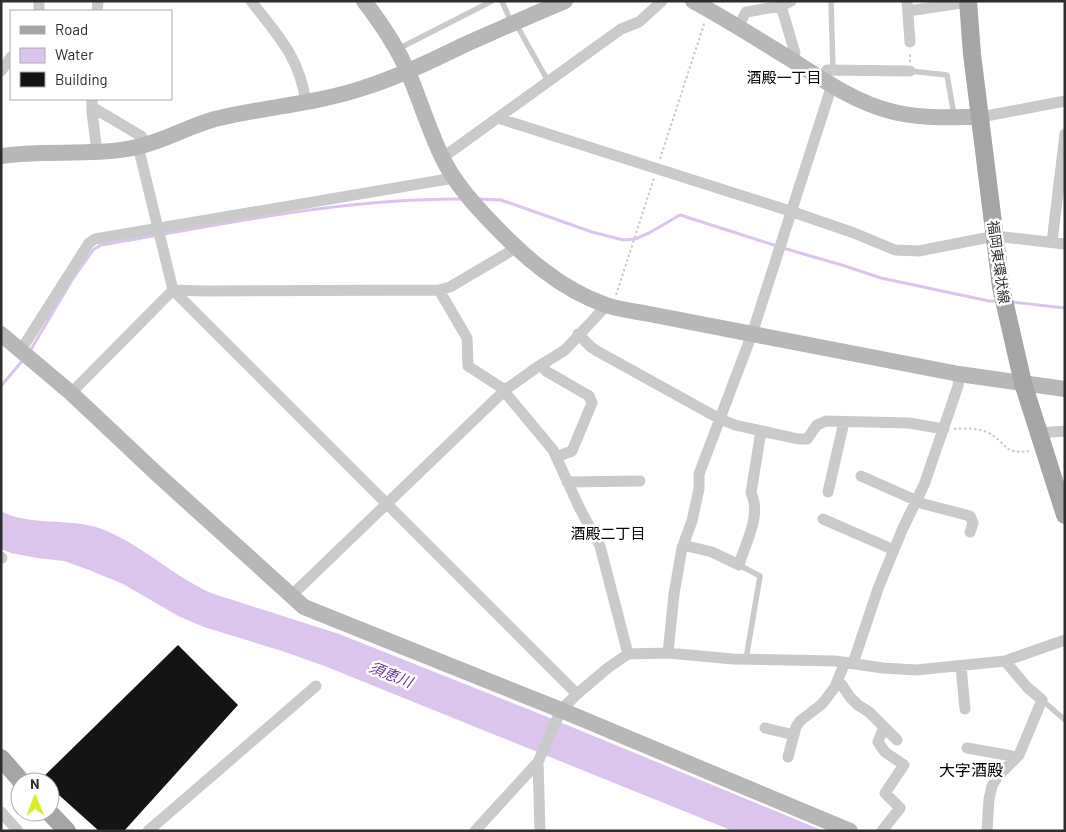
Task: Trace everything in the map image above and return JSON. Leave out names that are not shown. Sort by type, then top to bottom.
[{"type":"main road","name":"福岡東環状線","points":[[968,2],[972,54],[1001,287],[1023,383],[1065,515]]},
{"type":"main road","points":[[1,758],[13,772]]},
{"type":"street","points":[[251,1],[287,46],[299,72],[306,102]]},
{"type":"street","points":[[364,1],[408,72],[442,158],[454,178],[469,199],[516,248],[552,277],[609,306],[959,374],[1065,389]]},
{"type":"street","points":[[1,156],[39,152],[97,152],[143,145],[217,119],[331,98],[408,72],[544,7],[565,1]]},
{"type":"street","points":[[442,158],[621,29],[638,22],[662,1]]},
{"type":"street","points":[[693,1],[792,60],[829,78],[862,101],[889,111],[912,116],[981,117],[1065,101]]},
{"type":"street","points":[[910,42],[907,6],[968,2]]},
{"type":"street","points":[[738,27],[746,12],[784,3],[795,53],[792,60]]},
{"type":"street","points":[[1,71],[10,58]]},
{"type":"street","points":[[829,78],[910,71]]},
{"type":"street","points":[[668,653],[674,594],[683,545],[692,521],[700,489],[699,474],[752,334],[829,78]]},
{"type":"street","points":[[92,103],[141,136],[157,229],[173,290],[577,694]]},
{"type":"street","points":[[92,103],[97,152]]},
{"type":"street","points":[[498,118],[790,211],[854,233],[895,250],[919,251],[996,236],[1065,244]]},
{"type":"street","points":[[1052,242],[1062,179],[1065,134]]},
{"type":"street","points":[[27,355],[90,243],[95,239],[454,178]]},
{"type":"street","points":[[71,393],[173,290],[439,290],[450,287],[516,248]]},
{"type":"street","points":[[439,290],[467,338],[468,366],[505,390],[554,450],[567,482],[600,546],[628,654]]},
{"type":"street","points":[[292,595],[505,390],[564,350],[578,334],[609,306]]},
{"type":"street","points":[[1,334],[71,393],[304,607],[559,714],[850,831]]},
{"type":"street","points":[[578,334],[590,346],[720,419],[735,425],[798,439],[807,439],[817,425],[826,422],[909,423],[944,429]]},
{"type":"street","points":[[542,364],[546,371],[589,396],[592,403],[572,452],[556,457]]},
{"type":"street","points":[[788,758],[796,727],[800,721],[822,704],[849,663],[894,550],[924,485],[958,386],[959,374]]},
{"type":"street","points":[[828,492],[844,422]]},
{"type":"street","points":[[683,545],[712,552],[739,566],[755,511],[755,501],[751,493],[761,431]]},
{"type":"street","points":[[1041,441],[1065,431]]},
{"type":"street","points":[[861,476],[916,501],[970,516],[973,523],[970,532]]},
{"type":"street","points":[[567,482],[640,481]]},
{"type":"street","points":[[823,519],[894,550]]},
{"type":"street","points":[[475,831],[540,759],[559,714],[577,694],[628,654],[668,653],[746,659],[849,663],[916,670],[1006,661],[1065,640]]},
{"type":"street","points":[[987,831],[989,799],[992,786],[998,776],[1019,755],[1042,700],[1027,686],[1006,661]]},
{"type":"street","points":[[961,666],[965,709]]},
{"type":"street","points":[[837,682],[842,684],[850,697],[869,712],[897,740]]},
{"type":"street","points":[[148,831],[316,686]]},
{"type":"street","points":[[882,831],[900,808],[885,793],[904,765],[886,752],[878,742],[884,727]]},
{"type":"street","points":[[765,728],[794,735]]},
{"type":"street","points":[[966,748],[1012,756],[1015,759]]},
{"type":"street","points":[[540,759],[540,831]]},
{"type":"street","points":[[1,812],[18,831]]},
{"type":"lane","points":[[396,50],[492,1]]},
{"type":"lane","points":[[502,1],[548,82]]},
{"type":"lane","points":[[829,78],[831,1]]},
{"type":"lane","points":[[910,71],[947,76],[954,117]]},
{"type":"lane","points":[[739,566],[760,576],[746,659]]},
{"type":"lane","points":[[1042,700],[1065,720]]},
{"type":"path","points":[[609,306],[710,10]]},
{"type":"path","points":[[910,42],[910,71]]},
{"type":"path","points":[[944,429],[970,429],[988,433],[1013,452],[1019,452],[1041,441]]},
{"type":"water","name":"須恵川","points":[[1,511],[23,519],[75,523],[99,528],[128,542],[196,586],[211,593],[339,634],[550,718],[824,831],[733,831],[327,667],[204,627],[180,617],[123,584],[89,570],[64,561],[11,553],[1,549]]},
{"type":"building","points":[[178,645],[238,705],[124,831],[99,831],[60,796],[60,772],[48,772]]},
{"type":"waterway","points":[[30,351],[72,280],[93,250],[101,245],[236,221],[326,208],[371,203],[462,199]]},
{"type":"waterway","points":[[478,199],[501,200],[592,232],[623,240],[635,239],[649,233],[680,215],[777,246]]},
{"type":"waterway","points":[[783,248],[881,278],[989,301],[999,301]]},
{"type":"waterway","points":[[1011,302],[1065,308]]},
{"type":"waterway","points":[[1,386],[23,360]]},
{"type":"district","name":"酒殿一丁目","points":[[784,77]]},
{"type":"district","name":"酒殿二丁目","points":[[608,533]]},
{"type":"district","name":"大字酒殿","points":[[971,769]]}]
